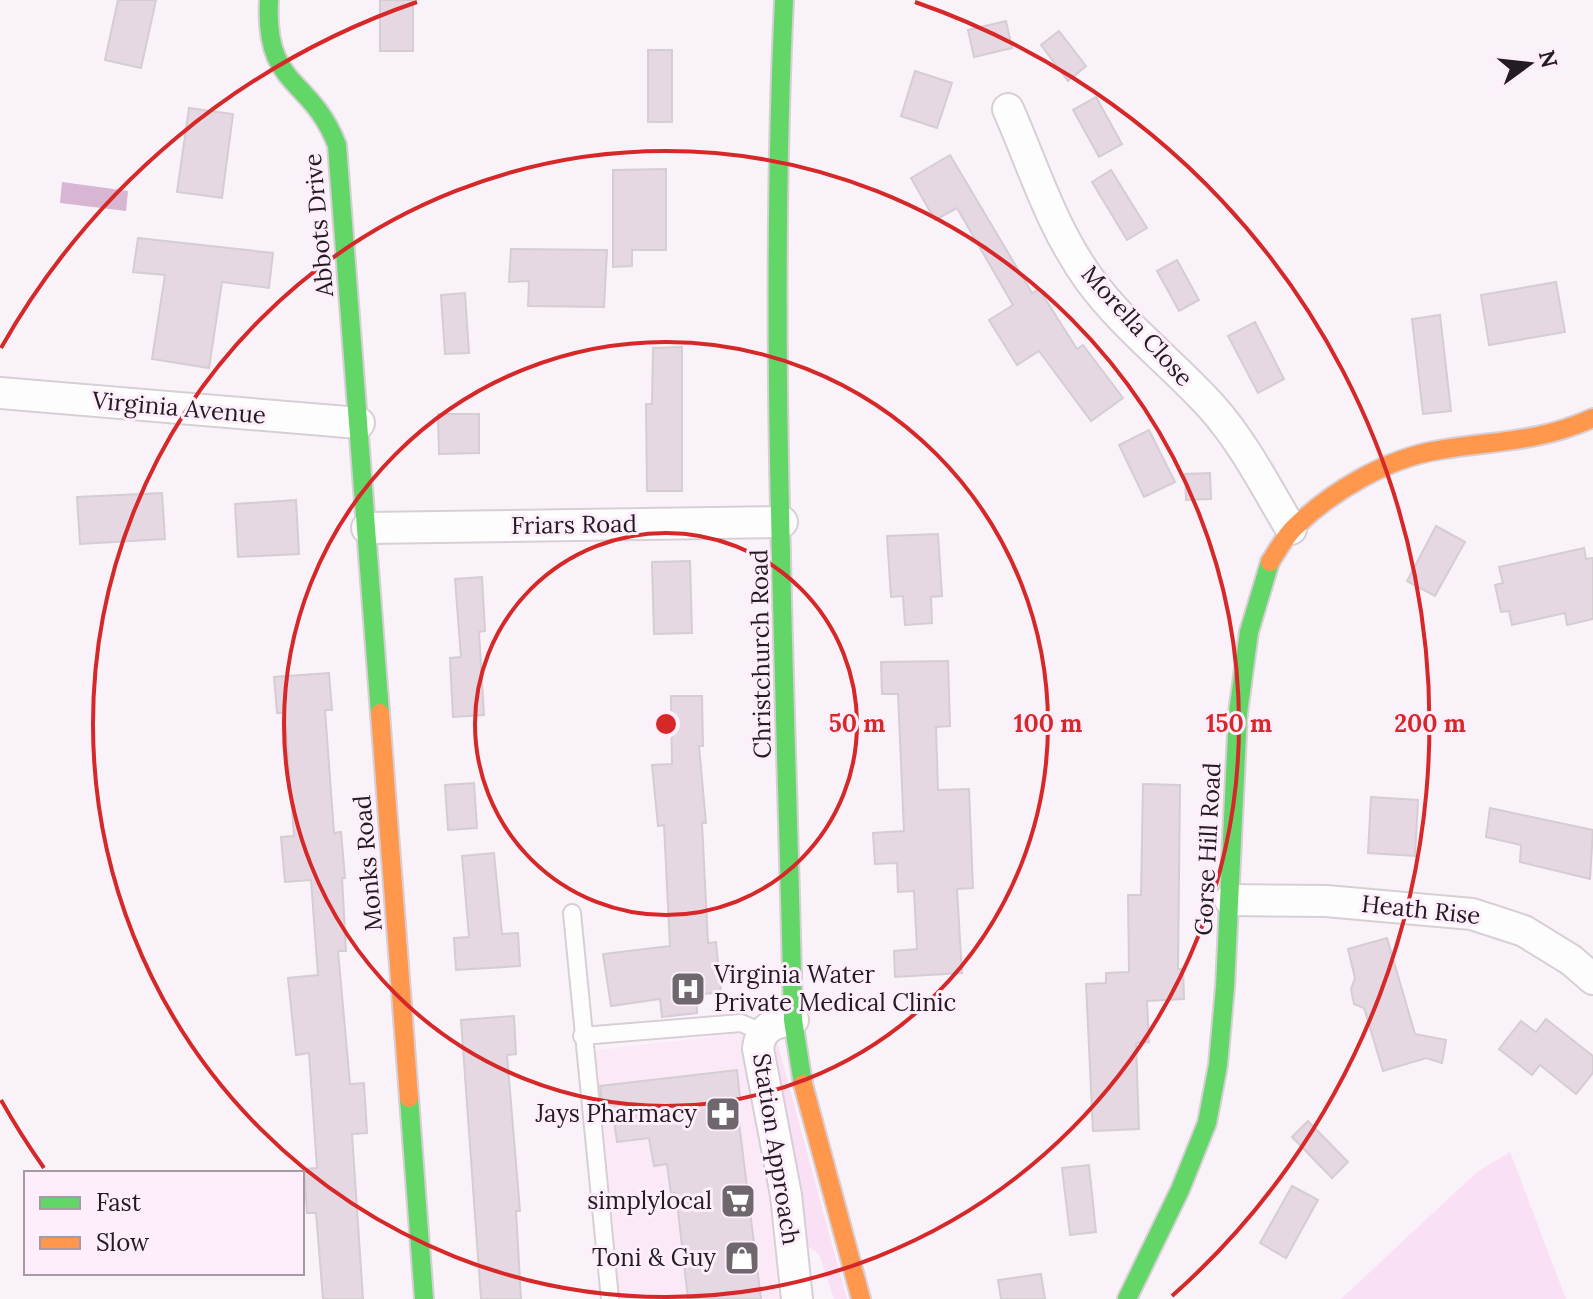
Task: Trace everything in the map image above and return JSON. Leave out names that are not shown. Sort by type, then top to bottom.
[{"type":"street","name":"Abbots Drive","points":[[269,0],[265,32],[274,62],[285,78],[319,107],[337,145],[359,423]]},
{"type":"street","name":"Christchurch Road","points":[[784,0],[779,267],[793,1020],[805,1095],[861,1299]]},
{"type":"street","name":"Morella Close","points":[[1008,109],[1038,189],[1068,248],[1122,317],[1211,406],[1236,437],[1291,529]]},
{"type":"street","name":"Virginia Avenue","points":[[0,393],[359,423]]},
{"type":"street","name":"Gorse Hill Road","points":[[1127,1299],[1207,1123],[1222,1036],[1246,635],[1268,562],[1291,529],[1388,466],[1410,456],[1531,439],[1593,418]]},
{"type":"street","name":"Monks Road","points":[[359,423],[424,1299]]},
{"type":"street","name":"Friars Road","points":[[367,528],[782,522]]},
{"type":"street","name":"Heath Rise","points":[[1230,900],[1326,901],[1472,914],[1524,931],[1571,960],[1593,979]]},
{"type":"street","name":"Station Approach","points":[[793,1020],[773,1023],[764,1033],[758,1049],[786,1195],[797,1299]]},
{"type":"lane","points":[[572,913],[610,1299]]},
{"type":"lane","points":[[582,1036],[741,1023],[764,1033]]},
{"type":"shaded area","points":[[62,182],[128,191],[126,211],[60,203]]},
{"type":"shaded area","points":[[749,1032],[793,1299],[618,1299],[591,1051]]},
{"type":"shaded area","points":[[776,1038],[847,1299],[834,1299],[819,1254],[805,1244],[773,1040]]},
{"type":"shaded area","points":[[1510,1152],[1566,1299],[1341,1299],[1477,1172]]},
{"type":"building","points":[[118,0],[156,0],[141,68],[105,60]]},
{"type":"building","points":[[380,0],[413,0],[413,51],[380,51]]},
{"type":"building","points":[[1006,21],[1012,48],[974,57],[968,30]]},
{"type":"building","points":[[1059,31],[1086,66],[1068,81],[1041,45]]},
{"type":"building","points":[[648,50],[672,50],[672,122],[648,122]]},
{"type":"building","points":[[915,71],[952,83],[937,128],[901,116]]},
{"type":"building","points":[[1096,97],[1122,144],[1099,157],[1073,110]]},
{"type":"building","points":[[189,108],[233,114],[222,198],[177,192]]},
{"type":"building","points":[[950,155],[1032,293],[1039,289],[1077,349],[1083,345],[1123,398],[1091,421],[1039,351],[1017,365],[989,320],[1013,305],[957,208],[935,220],[911,178]]},
{"type":"building","points":[[666,169],[666,250],[632,250],[632,266],[613,267],[613,170]]},
{"type":"building","points":[[1111,170],[1147,228],[1127,240],[1092,182]]},
{"type":"building","points":[[138,238],[273,253],[269,288],[222,282],[209,368],[152,359],[165,275],[133,272]]},
{"type":"building","points":[[511,249],[607,250],[604,307],[528,306],[529,281],[509,282]]},
{"type":"building","points":[[1177,260],[1199,300],[1179,311],[1157,271]]},
{"type":"building","points":[[1556,282],[1565,332],[1489,345],[1481,295]]},
{"type":"building","points":[[465,293],[469,353],[445,354],[441,295]]},
{"type":"building","points":[[1440,315],[1451,411],[1423,414],[1412,319]]},
{"type":"building","points":[[1255,322],[1284,379],[1258,393],[1228,336]]},
{"type":"building","points":[[682,347],[682,491],[647,491],[646,404],[652,404],[653,348]]},
{"type":"building","points":[[438,414],[479,414],[479,453],[439,454]]},
{"type":"building","points":[[1149,430],[1175,482],[1144,497],[1119,445]]},
{"type":"building","points":[[1210,473],[1211,499],[1186,500],[1185,474]]},
{"type":"building","points":[[162,493],[165,539],[80,544],[77,497]]},
{"type":"building","points":[[296,500],[299,554],[238,557],[235,504]]},
{"type":"building","points":[[1436,526],[1465,542],[1435,596],[1407,581]]},
{"type":"building","points":[[938,534],[942,596],[931,597],[932,623],[905,625],[903,596],[891,597],[887,536]]},
{"type":"building","points":[[1584,548],[1586,559],[1593,558],[1593,619],[1567,625],[1565,613],[1512,625],[1509,611],[1501,612],[1495,585],[1503,583],[1499,567]]},
{"type":"building","points":[[690,561],[692,633],[654,634],[652,562]]},
{"type":"building","points":[[482,577],[485,631],[479,632],[484,715],[453,717],[450,658],[461,657],[455,579]]},
{"type":"building","points":[[948,661],[950,726],[936,727],[938,790],[969,789],[973,888],[957,889],[962,973],[895,977],[894,951],[917,949],[914,891],[898,892],[897,863],[875,864],[873,833],[904,831],[898,694],[882,694],[881,662]]},
{"type":"building","points":[[329,673],[332,710],[325,710],[334,833],[341,832],[345,878],[342,878],[346,951],[338,951],[350,1084],[364,1083],[367,1133],[352,1134],[363,1299],[323,1299],[316,1213],[307,1213],[304,1169],[317,1168],[309,1053],[296,1055],[288,978],[318,975],[311,880],[285,882],[281,837],[294,836],[285,713],[277,713],[274,677]]},
{"type":"building","points":[[671,696],[702,696],[703,746],[699,746],[706,823],[702,823],[708,943],[716,942],[721,992],[696,995],[697,1013],[662,1017],[660,999],[611,1006],[603,954],[670,946],[664,825],[658,826],[652,765],[672,764]]},
{"type":"building","points":[[474,783],[477,828],[448,830],[445,785]]},
{"type":"building","points":[[1143,784],[1180,785],[1178,969],[1183,969],[1184,999],[1147,1001],[1149,1042],[1136,1043],[1139,1129],[1093,1131],[1086,984],[1106,983],[1106,973],[1129,972],[1128,895],[1141,895]]},
{"type":"building","points":[[1371,797],[1418,800],[1415,856],[1368,853]]},
{"type":"building","points":[[1490,808],[1593,830],[1590,879],[1520,862],[1521,845],[1486,837]]},
{"type":"building","points":[[494,853],[502,934],[518,933],[520,966],[456,970],[454,938],[469,937],[462,856]]},
{"type":"building","points":[[1387,938],[1415,1034],[1446,1040],[1442,1063],[1426,1058],[1383,1071],[1364,1008],[1354,1004],[1351,989],[1355,978],[1348,949]]},
{"type":"building","points":[[514,1016],[516,1054],[507,1055],[520,1211],[516,1211],[521,1299],[481,1299],[461,1020]]},
{"type":"building","points":[[1546,1019],[1593,1056],[1593,1073],[1576,1094],[1540,1065],[1532,1075],[1499,1049],[1521,1021],[1536,1032]]},
{"type":"building","points":[[737,1070],[740,1098],[736,1099],[761,1299],[688,1299],[676,1193],[671,1194],[667,1164],[654,1166],[649,1138],[617,1142],[613,1114],[603,1115],[600,1086]]},
{"type":"building","points":[[1308,1121],[1348,1162],[1332,1178],[1292,1137]]},
{"type":"building","points":[[1089,1165],[1096,1232],[1070,1235],[1062,1168]]},
{"type":"building","points":[[1292,1186],[1318,1200],[1286,1258],[1260,1243]]},
{"type":"building","points":[[1041,1274],[1045,1299],[1001,1299],[998,1280]]},
{"type":"traffic: fast","points":[[269,0],[269,29],[281,67],[314,105],[337,145],[380,713]]},
{"type":"traffic: fast","points":[[784,0],[778,255],[780,510],[793,1020],[803,1084]]},
{"type":"traffic: fast","points":[[1127,1299],[1180,1190],[1207,1123],[1218,1065],[1225,987],[1238,713],[1249,632],[1270,562]]},
{"type":"traffic: fast","points":[[409,1098],[424,1299]]},
{"type":"traffic: slow","points":[[1270,562],[1288,535],[1310,514],[1343,489],[1381,468],[1420,454],[1517,440],[1593,418]]},
{"type":"traffic: slow","points":[[380,713],[409,1098]]},
{"type":"traffic: slow","points":[[803,1084],[861,1299]]},
{"type":"place","name":"Virginia Water Private Medical Clinic","points":[[688,989]]},
{"type":"place","name":"Jays Pharmacy","points":[[723,1114]]},
{"type":"place","name":"simplylocal","points":[[738,1201]]},
{"type":"place","name":"Toni & Guy","points":[[742,1258]]}]
